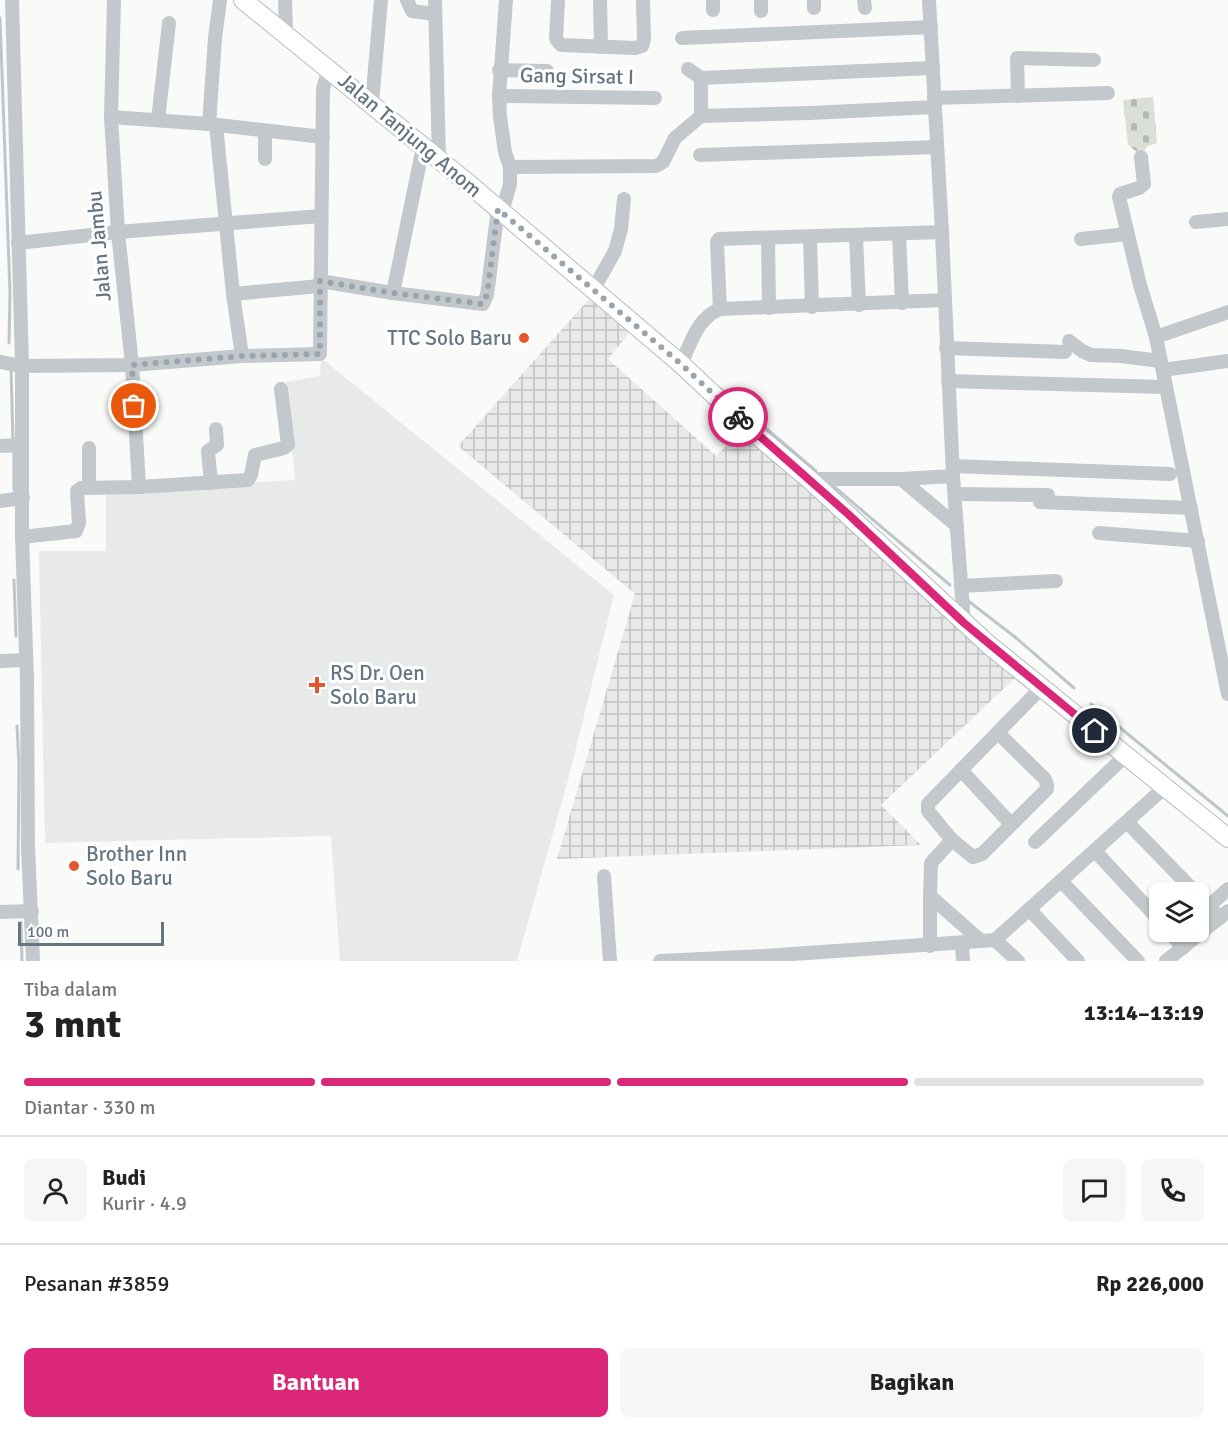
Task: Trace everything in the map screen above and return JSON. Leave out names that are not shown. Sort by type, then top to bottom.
[{"type":"main road","name":"Jalan Tanjung Anom","points":[[243,0],[372,103],[681,364],[964,623],[1228,838]]},
{"type":"street","points":[[12,0],[22,366],[11,446],[23,498],[28,847],[26,911],[33,961]]},
{"type":"street","name":"Jalan Jambu","points":[[114,0],[111,117],[118,232],[132,365],[139,487]]},
{"type":"street","points":[[220,0],[213,125],[242,356]]},
{"type":"street","points":[[285,0],[286,33]]},
{"type":"street","points":[[372,103],[381,0]]},
{"type":"street","points":[[407,0],[411,10],[435,7],[439,159]]},
{"type":"street","points":[[233,294],[320,284],[483,304],[487,295],[500,210],[510,184],[510,167],[505,152],[499,96],[499,70],[506,0]]},
{"type":"street","points":[[558,0],[556,39],[559,43],[635,48],[642,46],[644,39],[643,0]]},
{"type":"street","points":[[600,0],[601,47]]},
{"type":"street","points":[[929,0],[946,348],[964,623]]},
{"type":"street","points":[[158,120],[169,23]]},
{"type":"street","points":[[682,38],[931,27]]},
{"type":"street","points":[[1018,96],[1017,58],[1094,60]]},
{"type":"street","points":[[0,362],[22,366],[132,365],[242,356],[320,354],[323,89],[329,68]]},
{"type":"street","points":[[688,69],[701,78],[933,68]]},
{"type":"street","points":[[499,70],[547,71]]},
{"type":"street","points":[[701,78],[701,116]]},
{"type":"street","points":[[510,167],[656,166],[663,162],[675,138],[701,116],[810,113],[1018,96],[1108,93]]},
{"type":"street","name":"Gang Sirsat I","points":[[499,96],[654,98]]},
{"type":"street","points":[[111,117],[323,137]]},
{"type":"street","points":[[265,131],[265,159]]},
{"type":"street","points":[[393,293],[423,147]]},
{"type":"street","points":[[700,154],[937,147]]},
{"type":"street","points":[[1141,157],[1144,184],[1120,194],[1119,197],[1156,337],[1228,694]]},
{"type":"street","points":[[593,290],[615,251],[621,230],[624,199]]},
{"type":"street","points":[[18,243],[118,232],[321,216]]},
{"type":"street","points":[[1196,222],[1228,219]]},
{"type":"street","points":[[720,309],[717,240],[942,232]]},
{"type":"street","points":[[899,234],[902,303]]},
{"type":"street","points":[[1081,239],[1127,234]]},
{"type":"street","points":[[856,236],[859,305]]},
{"type":"street","points":[[810,237],[812,307]]},
{"type":"street","points":[[768,238],[769,308]]},
{"type":"street","points":[[681,364],[699,325],[709,314],[720,309],[945,300]]},
{"type":"street","points":[[1156,337],[1228,312]]},
{"type":"street","points":[[0,357],[21,346]]},
{"type":"street","points":[[946,348],[1067,346],[1091,355],[1121,356],[1162,365],[1228,361]]},
{"type":"street","points":[[948,381],[1165,387]]},
{"type":"street","points":[[22,537],[76,531],[79,523],[77,491],[81,488],[248,480],[251,476],[255,455],[287,447],[281,389]]},
{"type":"street","points":[[211,483],[208,452],[217,445],[216,429]]},
{"type":"street","points":[[89,448],[89,487]]},
{"type":"street","points":[[809,479],[902,479],[953,471],[1170,474]]},
{"type":"street","points":[[902,479],[957,526]]},
{"type":"street","points":[[955,494],[1191,508]]},
{"type":"street","points":[[0,501],[23,498]]},
{"type":"street","points":[[1098,533],[1198,540]]},
{"type":"street","points":[[962,586],[1056,581]]},
{"type":"street","points":[[0,661],[26,660]]},
{"type":"street","points":[[998,733],[1045,779],[1047,785],[1045,793],[978,857],[970,856],[952,840],[928,811],[930,801],[1041,688]]},
{"type":"street","points":[[1035,842],[1125,756]]},
{"type":"street","points":[[961,770],[1011,824]]},
{"type":"street","points":[[996,948],[1029,909],[1164,788]]},
{"type":"street","points":[[1127,822],[1185,882]]},
{"type":"street","points":[[920,961],[925,946],[931,863],[952,840]]},
{"type":"street","points":[[1095,851],[1149,909]]},
{"type":"street","points":[[604,876],[610,961]]},
{"type":"street","points":[[1061,881],[1138,961]]},
{"type":"street","points":[[1209,898],[1228,889]]},
{"type":"street","points":[[930,896],[996,948],[1018,961]]},
{"type":"street","points":[[1166,961],[1224,914],[1209,904]]},
{"type":"street","points":[[1029,909],[1078,961]]},
{"type":"street","points":[[0,912],[26,911]]},
{"type":"street","points":[[1178,942],[1183,948]]},
{"type":"street","points":[[660,961],[962,943],[996,948]]},
{"type":"street","points":[[962,943],[963,961]]},
{"type":"shaded area","points":[[589,299],[629,333],[608,359],[716,456],[741,431],[1016,677],[881,805],[921,845],[557,859],[635,594],[458,446]]},
{"type":"shaded area","name":"RS Dr. Oen Solo Baru","points":[[321,358],[614,595],[569,776],[517,961],[340,961],[331,836],[45,843],[39,551],[106,551],[106,491],[295,480],[286,382],[320,376]]},
{"type":"green space","points":[[1153,97],[1157,143],[1148,146],[1144,151],[1137,152],[1128,145],[1123,100]]},
{"type":"waterway","points":[[0,18],[10,293],[9,343]]},
{"type":"waterway","points":[[11,369],[13,442]]},
{"type":"waterway","points":[[720,389],[744,409]]},
{"type":"waterway","points":[[753,417],[816,471]]},
{"type":"waterway","points":[[14,448],[14,490]]},
{"type":"waterway","points":[[832,485],[950,585]]},
{"type":"waterway","points":[[14,580],[16,636]]},
{"type":"waterway","points":[[967,600],[1015,637],[1074,688]]},
{"type":"waterway","points":[[1091,704],[1228,816]]},
{"type":"waterway","points":[[17,726],[18,869]]},
{"type":"waterway","points":[[21,922],[22,961]]},
{"type":"way so far","points":[[134,406],[132,365],[242,356],[320,354],[320,281],[483,304],[487,295],[498,209],[681,364],[738,417]]},
{"type":"place","name":"TTC Solo Baru","points":[[524,338]]},
{"type":"place","name":"RS Dr. Oen Solo Baru","points":[[317,685]]},
{"type":"place","name":"Brother Inn Solo Baru","points":[[74,866]]},
{"type":"route","points":[[738,417],[848,514],[989,645],[1095,731]]}]
